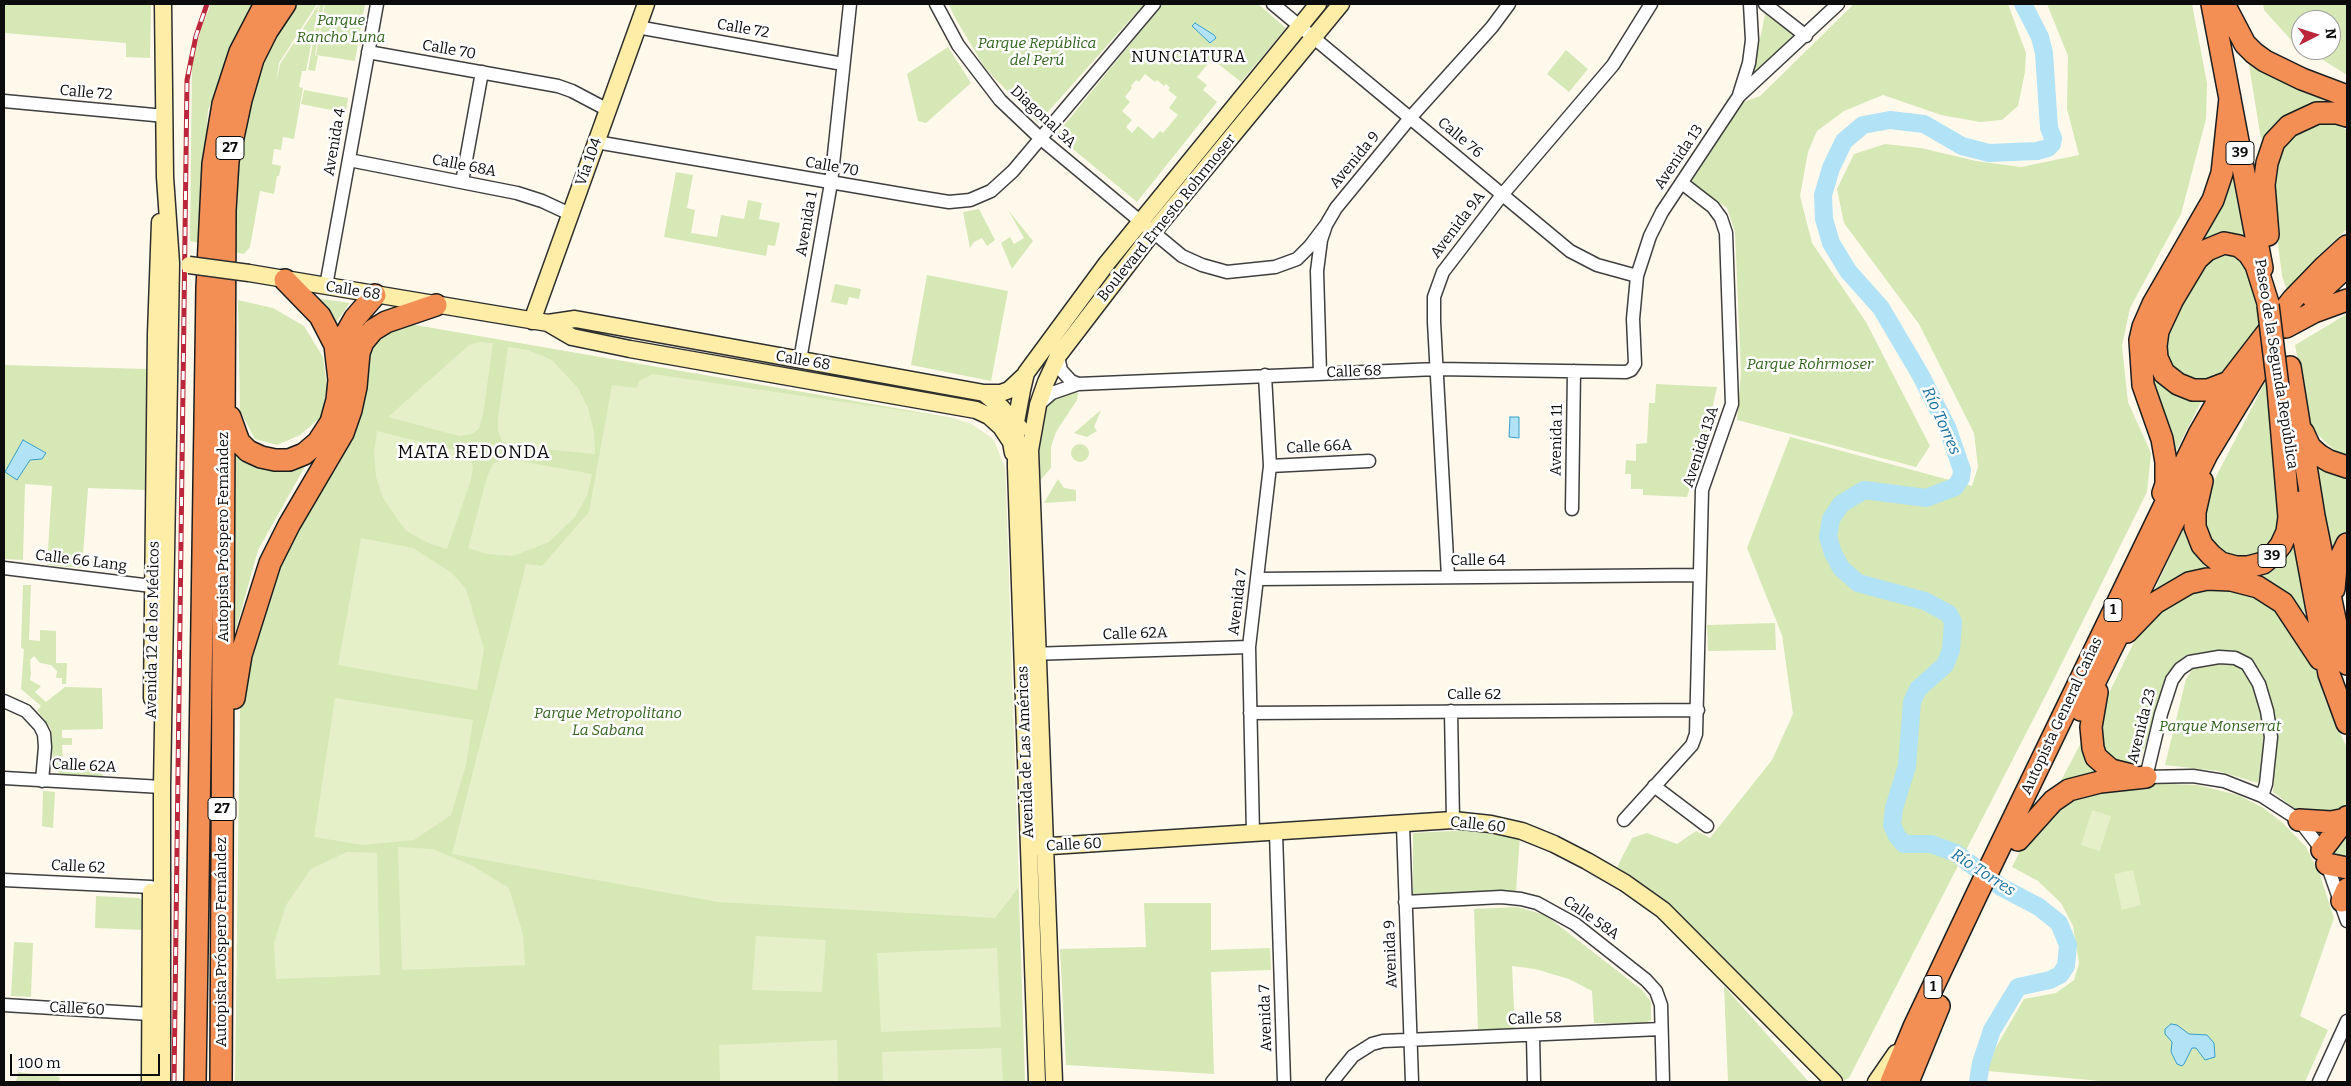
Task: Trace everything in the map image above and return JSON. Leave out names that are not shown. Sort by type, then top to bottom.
[{"type":"highway","name":"Autopista Próspero Fernández","points":[[195,1073],[207,288],[213,164],[224,104],[240,52],[265,4]]},
{"type":"highway","name":"Autopista Próspero Fernández","points":[[221,1082],[225,210],[232,133],[253,59],[267,30],[285,4]]},
{"type":"highway","name":"Paseo de la Segunda República","points":[[2212,4],[2272,304],[2290,367],[2298,423],[2340,644],[2338,669]]},
{"type":"highway","points":[[2223,4],[2245,44],[2254,53],[2302,79],[2347,96]]},
{"type":"highway","name":"Paseo de la Segunda República","points":[[2223,4],[2269,253],[2278,387],[2306,554],[2338,669],[2347,723]]},
{"type":"highway","points":[[2152,528],[2166,484],[2166,462],[2162,439],[2143,385],[2140,355],[2142,334],[2153,304],[2213,200],[2222,173],[2230,98]]},
{"type":"highway","points":[[2269,253],[2264,185],[2267,163],[2274,142],[2289,126],[2317,113],[2337,113],[2347,116]]},
{"type":"highway","points":[[2229,382],[2208,390],[2193,390],[2178,384],[2164,374],[2157,358],[2156,346],[2158,331],[2173,299],[2197,259],[2207,250],[2224,243],[2239,246],[2249,254],[2256,265],[2272,304]]},
{"type":"highway","name":"Autopista General Cañas","points":[[2011,844],[2152,528],[2199,434],[2229,382],[2293,299],[2347,246]]},
{"type":"highway","name":"Autopista General Cañas","points":[[1891,1082],[1914,1027],[2104,664],[2207,454],[2256,371],[2286,327],[2328,282],[2347,266]]},
{"type":"highway","points":[[224,352],[230,419],[239,442],[248,451],[261,457],[289,460],[304,454],[318,442],[331,422],[337,400],[338,361],[335,345],[320,316],[285,280]]},
{"type":"highway","points":[[338,361],[347,332],[355,318],[375,295]]},
{"type":"highway","points":[[2286,327],[2320,309],[2347,300]]},
{"type":"highway","points":[[222,828],[233,704],[241,655],[270,564],[288,525],[343,433],[351,410],[356,387],[359,353],[364,342],[373,330],[386,322],[436,305]]},
{"type":"highway","name":"39","points":[[2207,454],[2195,512],[2195,527],[2202,545],[2221,563],[2236,567],[2248,567],[2263,563],[2281,545],[2287,532],[2289,517],[2278,387]]},
{"type":"highway","points":[[2298,423],[2310,447],[2329,461],[2347,467]]},
{"type":"highway","points":[[2340,644],[2334,588],[2336,567],[2347,544]]},
{"type":"highway","points":[[2146,777],[2111,770],[2096,756],[2091,740],[2104,664],[2134,623],[2170,592],[2189,583],[2207,579],[2231,580],[2258,586],[2284,603],[2338,669]]},
{"type":"highway","points":[[2011,844],[2053,801],[2069,790],[2083,784],[2146,777]]},
{"type":"highway","points":[[2299,820],[2323,822],[2347,818],[2332,861]]},
{"type":"highway","name":"Autopista General Cañas","points":[[1908,1082],[1983,896]]},
{"type":"highway","points":[[195,1073],[201,1054],[209,1054],[212,1062],[212,1082]]},
{"type":"main road","name":"Avenida 12 de los Médicos","points":[[162,1082],[157,786],[165,177],[163,4]]},
{"type":"main road","name":"Vía 104","points":[[540,322],[570,214],[646,4]]},
{"type":"main road","name":"Boulevard Ernesto Rohrmoser","points":[[1016,422],[1026,373],[1139,221],[1318,4]]},
{"type":"main road","name":"Boulevard Ernesto Rohrmoser","points":[[1030,450],[1038,405],[1058,356],[1153,232],[1341,4]]},
{"type":"main road","name":"Avenida 12 de los Médicos","points":[[164,263],[158,241],[165,177]]},
{"type":"main road","name":"Calle 68","points":[[164,263],[249,273],[540,322],[575,319],[984,393],[1001,393],[1009,390],[1022,380],[1026,373]]},
{"type":"main road","name":"Calle 68","points":[[540,322],[572,337],[630,349],[976,410],[989,416],[1001,427],[1010,442],[1016,467]]},
{"type":"main road","points":[[984,393],[1016,422],[1030,450]]},
{"type":"main road","name":"Avenida de Las Américas","points":[[1016,422],[1016,467],[1046,846],[1054,1082]]},
{"type":"main road","name":"Avenida de Las Américas","points":[[1030,450],[1029,847],[1037,1082]]},
{"type":"main road","name":"Avenida 12 de los Médicos","points":[[150,1082],[151,887],[157,786]]},
{"type":"main road","name":"Calle 60","points":[[1029,847],[1403,825],[1453,820],[1491,824],[1522,831],[1554,844],[1625,883],[1663,910],[1834,1082]]},
{"type":"main road","points":[[1876,1082],[1914,1027]]},
{"type":"street","name":"Avenida 4","points":[[326,286],[377,4]]},
{"type":"street","name":"Avenida 1","points":[[800,360],[830,183],[850,4]]},
{"type":"street","name":"Diagonal 3A","points":[[936,4],[958,45],[1000,100],[1040,138],[1153,232]]},
{"type":"street","name":"Calle 70","points":[[596,142],[949,202],[970,200],[990,191],[1013,171],[1154,4]]},
{"type":"street","name":"Calle 76","points":[[1273,4],[1570,252],[1597,265],[1637,276]]},
{"type":"street","name":"Avenida 9","points":[[1320,373],[1317,272],[1320,240],[1326,225],[1336,208],[1410,118],[1492,27],[1509,4]]},
{"type":"street","name":"Avenida 9A","points":[[1448,577],[1434,297],[1443,272],[1502,195],[1613,65],[1651,4]]},
{"type":"street","points":[[1739,96],[1749,63],[1752,40],[1750,4]]},
{"type":"street","points":[[1765,4],[1806,36]]},
{"type":"street","name":"Avenida 13","points":[[1631,370],[1635,364],[1633,319],[1637,276],[1650,236],[1739,96],[1806,36],[1838,4]]},
{"type":"street","name":"Calle 72","points":[[637,27],[843,64]]},
{"type":"street","name":"Calle 70","points":[[368,52],[558,86],[572,91],[608,110]]},
{"type":"street","points":[[462,182],[482,72]]},
{"type":"street","name":"Calle 72","points":[[4,101],[165,116]]},
{"type":"street","name":"Calle 68A","points":[[349,160],[530,196],[570,214]]},
{"type":"street","name":"Avenida 13A","points":[[1624,820],[1692,745],[1696,734],[1702,490],[1730,414],[1733,396],[1726,233],[1721,218],[1713,207],[1682,183]]},
{"type":"street","points":[[1153,232],[1182,256],[1202,265],[1227,272],[1252,271],[1275,267],[1297,259],[1326,225]]},
{"type":"street","points":[[1058,356],[1059,363],[1066,376],[1078,384]]},
{"type":"street","name":"Calle 68","points":[[1038,405],[1052,393],[1078,384],[1265,375],[1437,370],[1626,372],[1631,370]]},
{"type":"street","name":"Avenida 11","points":[[1572,509],[1574,372]]},
{"type":"street","name":"Avenida 7","points":[[1253,834],[1249,648],[1270,466],[1265,375]]},
{"type":"street","name":"Calle 66A","points":[[1270,466],[1369,461]]},
{"type":"street","name":"Calle 66 Lang","points":[[4,568],[159,587]]},
{"type":"street","name":"Calle 64","points":[[1258,579],[1700,575]]},
{"type":"street","name":"Calle 62A","points":[[1030,654],[1249,648]]},
{"type":"street","name":"Avenida 23","points":[[2146,777],[2161,714],[2172,680],[2180,669],[2190,662],[2219,657],[2235,658],[2247,664],[2259,684],[2267,711],[2271,737],[2266,784],[2262,796]]},
{"type":"street","points":[[4,701],[20,707],[32,716],[44,734],[42,781]]},
{"type":"street","name":"Calle 62","points":[[1250,713],[1698,710]]},
{"type":"street","points":[[1451,711],[1453,820]]},
{"type":"street","points":[[2146,777],[2193,776],[2224,782],[2262,796],[2299,820],[2332,861],[2345,904]]},
{"type":"street","name":"Calle 62A","points":[[4,778],[157,786]]},
{"type":"street","points":[[1654,786],[1707,826]]},
{"type":"street","name":"Avenida 9","points":[[1403,825],[1412,1082]]},
{"type":"street","name":"Avenida 7","points":[[1276,833],[1284,1082]]},
{"type":"street","name":"Calle 62","points":[[4,880],[151,887]]},
{"type":"street","name":"Calle 58A","points":[[1405,902],[1521,898],[1537,903],[1576,924],[1652,985],[1661,1005],[1662,1029]]},
{"type":"street","name":"Calle 60","points":[[4,1005],[150,1014]]},
{"type":"street","points":[[2319,1082],[2347,1021]]},
{"type":"street","points":[[1662,1029],[1663,1082]]},
{"type":"street","name":"Calle 58","points":[[1332,1082],[1353,1056],[1363,1048],[1383,1041],[1662,1029]]},
{"type":"street","points":[[1533,1036],[1534,1082]]},
{"type":"green space","points":[[4,4],[151,4],[150,58],[126,57],[126,43],[4,33]]},
{"type":"green space","points":[[211,4],[254,4],[228,60],[208,110],[199,243],[190,241],[192,65],[201,28]]},
{"type":"green space","points":[[296,4],[317,4],[279,63],[276,84],[280,64],[319,4],[306,71],[302,71],[299,87],[303,88],[294,139],[283,137],[281,150],[274,149],[272,164],[281,166],[279,176],[277,176],[274,194],[260,191],[250,247],[244,254],[232,252],[238,161],[247,115],[258,78],[278,30]]},
{"type":"green space","points":[[320,4],[324,4],[315,55],[318,56],[315,71],[308,70]]},
{"type":"green space","name":"Parque Rancho Luna","points":[[325,4],[365,4],[355,61],[316,55]]},
{"type":"green space","name":"Parque República del Perú","points":[[949,4],[1144,4],[1038,123],[985,68],[954,16]]},
{"type":"green space","points":[[1163,4],[1258,4],[1286,28],[1241,82],[1212,59],[1197,77],[1207,85],[1203,90],[1217,102],[1137,202],[1056,135]],"holes":[[[1145,74],[1155,82],[1157,80],[1164,86],[1166,84],[1170,88],[1168,90],[1177,97],[1169,108],[1178,115],[1163,133],[1160,131],[1153,139],[1138,126],[1132,133],[1126,127],[1132,120],[1122,111],[1130,102],[1125,97],[1136,80],[1139,82]]]},
{"type":"green space","name":"Parque Rohrmoser","points":[[1854,4],[2008,4],[2026,53],[2025,72],[2018,106],[2002,120],[1980,122],[1941,115],[1883,95],[1844,111],[1817,131],[1808,152],[1800,196],[1812,243],[1866,322],[1930,446],[1916,467],[1737,420],[1741,372],[1735,232],[1727,208],[1691,182],[1741,103],[1760,96]]},
{"type":"green space","points":[[2047,4],[2192,4],[2207,83],[2206,119],[2181,214],[2130,308],[2122,346],[2128,402],[2151,453],[2147,492],[2054,679],[1849,1078],[1841,1082],[1670,909],[1617,867],[1632,838],[1647,833],[1677,844],[1696,831],[1710,838],[1772,760],[1793,714],[1782,635],[1747,548],[1790,437],[1972,486],[1978,467],[1974,433],[1919,324],[1844,223],[1837,189],[1854,154],[1885,144],[1921,148],[1976,161],[2021,167],[2079,155],[2067,109],[2068,56]]},
{"type":"green space","points":[[2263,4],[2347,4],[2347,75],[2323,60],[2341,60],[2341,10],[2291,10],[2291,40],[2264,10]]},
{"type":"green space","points":[[1765,14],[1795,36],[1753,74]]},
{"type":"green space","points":[[948,47],[971,83],[926,123],[918,121],[907,74]]},
{"type":"green space","points":[[1566,50],[1588,69],[1569,92],[1547,74]]},
{"type":"green space","points":[[2248,59],[2282,81],[2347,111],[2310,108],[2297,110],[2278,121],[2261,139]]},
{"type":"green space","points":[[304,90],[348,98],[346,113],[301,104]]},
{"type":"green space","points":[[2316,123],[2333,123],[2347,130],[2347,229],[2318,256],[2302,277],[2287,291],[2282,276],[2275,220],[2274,167],[2281,148],[2299,131]]},
{"type":"green space","points":[[2231,151],[2249,247],[2192,252]]},
{"type":"green space","points":[[676,172],[693,175],[687,208],[695,210],[691,233],[717,237],[721,215],[744,219],[748,200],[762,203],[759,219],[780,223],[775,246],[768,245],[766,256],[664,237]]},
{"type":"green space","points":[[979,209],[995,240],[987,246],[982,238],[974,242],[970,248],[963,212]]},
{"type":"green space","points":[[1008,210],[1033,241],[1012,269],[1001,243],[1010,237],[1014,244],[1024,238]]},
{"type":"green space","points":[[2218,249],[2247,260],[2256,290],[2261,322],[2228,371],[2206,385],[2166,368],[2165,327],[2182,291]]},
{"type":"green space","points":[[927,275],[1008,291],[991,381],[911,365]]},
{"type":"green space","points":[[835,284],[861,289],[859,299],[849,297],[847,305],[831,302]]},
{"type":"green space","points":[[316,298],[350,303],[335,324]]},
{"type":"green space","points":[[238,300],[273,308],[304,326],[323,357],[327,387],[321,417],[300,435],[277,445],[255,439],[240,411]]},
{"type":"green space","points":[[2347,314],[2347,457],[2333,449],[2311,428],[2295,345]]},
{"type":"green space","name":"Parque Metropolitano La Sabana","points":[[398,322],[953,418],[971,424],[993,439],[1005,468],[1025,1082],[235,1082],[240,704],[280,557],[367,354]]},
{"type":"green space","points":[[478,342],[493,343],[483,415],[479,429],[472,434],[459,436],[388,417],[468,346]]},
{"type":"green space","points":[[508,347],[528,350],[552,360],[578,388],[588,408],[594,432],[595,454],[513,446],[502,441],[498,431],[498,418]]},
{"type":"green space","points":[[4,365],[148,369],[146,490],[88,488],[82,568],[47,565],[52,486],[25,484],[23,560],[4,559]]},
{"type":"green space","points":[[2271,371],[2282,507],[2275,541],[2253,559],[2217,554],[2198,511]]},
{"type":"green space","points":[[2152,372],[2203,398],[2176,451],[2149,378]]},
{"type":"green space","points":[[653,374],[953,418],[971,424],[993,439],[1005,468],[1019,887],[995,918],[718,902],[452,854],[526,564],[542,566],[589,512],[612,385],[637,388],[639,381]]},
{"type":"green space","points":[[1656,384],[1717,387],[1706,436],[1687,497],[1643,495],[1643,489],[1631,489],[1631,474],[1625,474],[1626,460],[1636,461],[1636,444],[1647,443],[1649,403],[1655,403]]},
{"type":"green space","points":[[1074,388],[1078,394],[1077,400],[1056,432],[1051,447],[1051,468],[1038,483],[1038,425],[1042,409],[1049,402]]},
{"type":"green space","points":[[1101,410],[1094,427],[1097,431],[1087,437],[1074,433]]},
{"type":"green space","points":[[377,431],[458,451],[469,458],[473,466],[471,480],[447,549],[428,543],[405,530],[383,498],[376,477],[374,453]]},
{"type":"green space","points":[[1076,444],[1084,444],[1089,449],[1087,460],[1076,462],[1071,457],[1071,449]]},
{"type":"green space","points":[[234,447],[312,454],[258,550],[228,658]]},
{"type":"green space","points":[[501,460],[514,460],[592,474],[587,496],[575,517],[549,542],[513,556],[487,554],[468,548],[487,477],[493,464]]},
{"type":"green space","points":[[2315,465],[2329,473],[2347,475],[2347,535],[2330,565]]},
{"type":"green space","points":[[1058,479],[1064,488],[1076,490],[1076,501],[1044,503]]},
{"type":"green space","points":[[2190,514],[2216,568],[2149,602]]},
{"type":"green space","points":[[2299,536],[2313,619],[2285,596],[2249,578],[2287,554]]},
{"type":"green space","points":[[361,538],[413,548],[452,573],[466,589],[484,649],[477,690],[338,665]]},
{"type":"green space","points":[[23,585],[31,585],[29,640],[40,641],[40,630],[56,631],[56,663],[67,663],[66,684],[62,684],[62,678],[56,678],[57,671],[51,665],[40,663],[34,656],[30,660],[30,680],[41,686],[35,692],[46,702],[65,687],[102,688],[103,729],[62,730],[62,738],[72,738],[72,745],[62,745],[63,759],[81,762],[81,765],[103,762],[103,779],[62,776],[53,766],[51,729],[37,710],[41,706],[21,689],[24,649],[21,648]]},
{"type":"green space","points":[[2219,587],[2264,598],[2306,640],[2324,697],[2347,748],[2347,807],[2339,812],[2303,815],[2273,792],[2275,761],[2256,669],[2217,652],[2185,658],[2169,676],[2137,770],[2110,764],[2096,731],[2097,717],[2140,630],[2153,614],[2190,591]]},
{"type":"green space","points":[[1775,623],[1776,650],[1708,651],[1707,625]]},
{"type":"green space","name":"Parque Monserrat","points":[[2234,662],[2245,667],[2255,689],[2267,737],[2265,761],[2258,783],[2218,771],[2165,765],[2186,679],[2193,668],[2204,664]]},
{"type":"green space","points":[[335,698],[473,720],[466,765],[451,815],[414,840],[363,845],[314,837]]},
{"type":"green space","points":[[2084,737],[2119,776],[2054,794]]},
{"type":"green space","points":[[2148,783],[2197,785],[2238,795],[2262,807],[2283,823],[2306,847],[2320,875],[2334,918],[2300,1016],[2328,1030],[2305,1082],[2112,1082],[1987,1071],[1995,1049],[2024,999],[2056,993],[2074,980],[2079,963],[2073,926],[2061,903],[2038,881],[2012,867],[2025,841],[2059,804],[2084,791]]},
{"type":"green space","points":[[43,791],[55,792],[53,828],[42,826]]},
{"type":"green space","points":[[2092,810],[2111,816],[2100,851],[2081,845]]},
{"type":"green space","points":[[2347,826],[2347,863],[2330,859]]},
{"type":"green space","points":[[1472,830],[1520,836],[1516,891],[1413,894],[1413,833]]},
{"type":"green space","points":[[398,847],[433,849],[473,866],[509,888],[523,934],[525,965],[402,970]]},
{"type":"green space","points":[[347,852],[377,853],[380,975],[276,979],[274,943],[286,905],[311,869]]},
{"type":"green space","points":[[2133,870],[2141,905],[2122,910],[2114,874]]},
{"type":"green space","points":[[96,896],[139,898],[144,902],[144,930],[95,928]]},
{"type":"green space","points":[[1144,903],[1211,903],[1211,950],[1270,948],[1271,970],[1211,972],[1214,1074],[1066,1065],[1060,949],[1146,947]]},
{"type":"green space","points":[[1517,907],[1542,914],[1553,921],[1642,990],[1651,1002],[1651,1020],[1644,1024],[1594,1023],[1592,991],[1569,979],[1535,969],[1512,966],[1515,1030],[1478,1030],[1474,909]]},
{"type":"green space","points":[[756,936],[826,940],[822,992],[752,990]]},
{"type":"green space","points":[[14,942],[33,943],[31,997],[11,996]]},
{"type":"green space","points":[[997,948],[1001,1027],[881,1032],[877,953]]},
{"type":"green space","points":[[1724,986],[1809,1082],[1728,1082]]},
{"type":"green space","points":[[837,1040],[838,1082],[720,1082],[719,1045]]},
{"type":"green space","points":[[1001,1048],[1003,1082],[883,1082],[882,1052]]},
{"type":"green space","points":[[18,1072],[60,1077],[59,1082],[16,1082]]},
{"type":"water","points":[[1195,23],[1216,38],[1210,43],[1192,26]]},
{"type":"water","points":[[1510,417],[1519,417],[1519,438],[1509,437]]},
{"type":"water","points":[[23,440],[46,453],[42,459],[30,460],[17,480],[5,472]]},
{"type":"water","points":[[2171,1024],[2177,1025],[2189,1034],[2207,1035],[2214,1043],[2215,1057],[2205,1060],[2196,1048],[2192,1048],[2184,1064],[2182,1066],[2177,1064],[2171,1052],[2172,1042],[2165,1034],[2165,1029]]},
{"type":"waterway","name":"Río Torres","points":[[1978,1082],[1981,1063],[1992,1030],[2018,987],[2050,980],[2060,975],[2066,966],[2068,945],[2059,923],[2039,907],[2001,887],[1956,853],[1931,844],[1904,844],[1897,836],[1892,825],[1894,808],[1907,766],[1912,702],[1918,689],[1945,665],[1951,650],[1953,622],[1949,614],[1925,601],[1858,583],[1841,568],[1833,553],[1828,537],[1831,519],[1841,504],[1864,490],[1926,498],[1955,487],[1961,478],[1962,470],[1947,427],[1920,374],[1881,308],[1848,271],[1831,243],[1824,219],[1823,195],[1831,168],[1844,141],[1863,125],[1890,120],[1924,124],[1962,146],[1989,153],[2037,151],[2048,148],[2052,144],[2053,138],[2049,128],[2044,53],[2040,37],[2023,4]]},
{"type":"railway","points":[[174,1082],[187,80],[196,36],[207,4]]},
{"type":"district","name":"NUNCIATURA","points":[[1189,58]]},
{"type":"district","name":"MATA REDONDA","points":[[474,453]]}]
